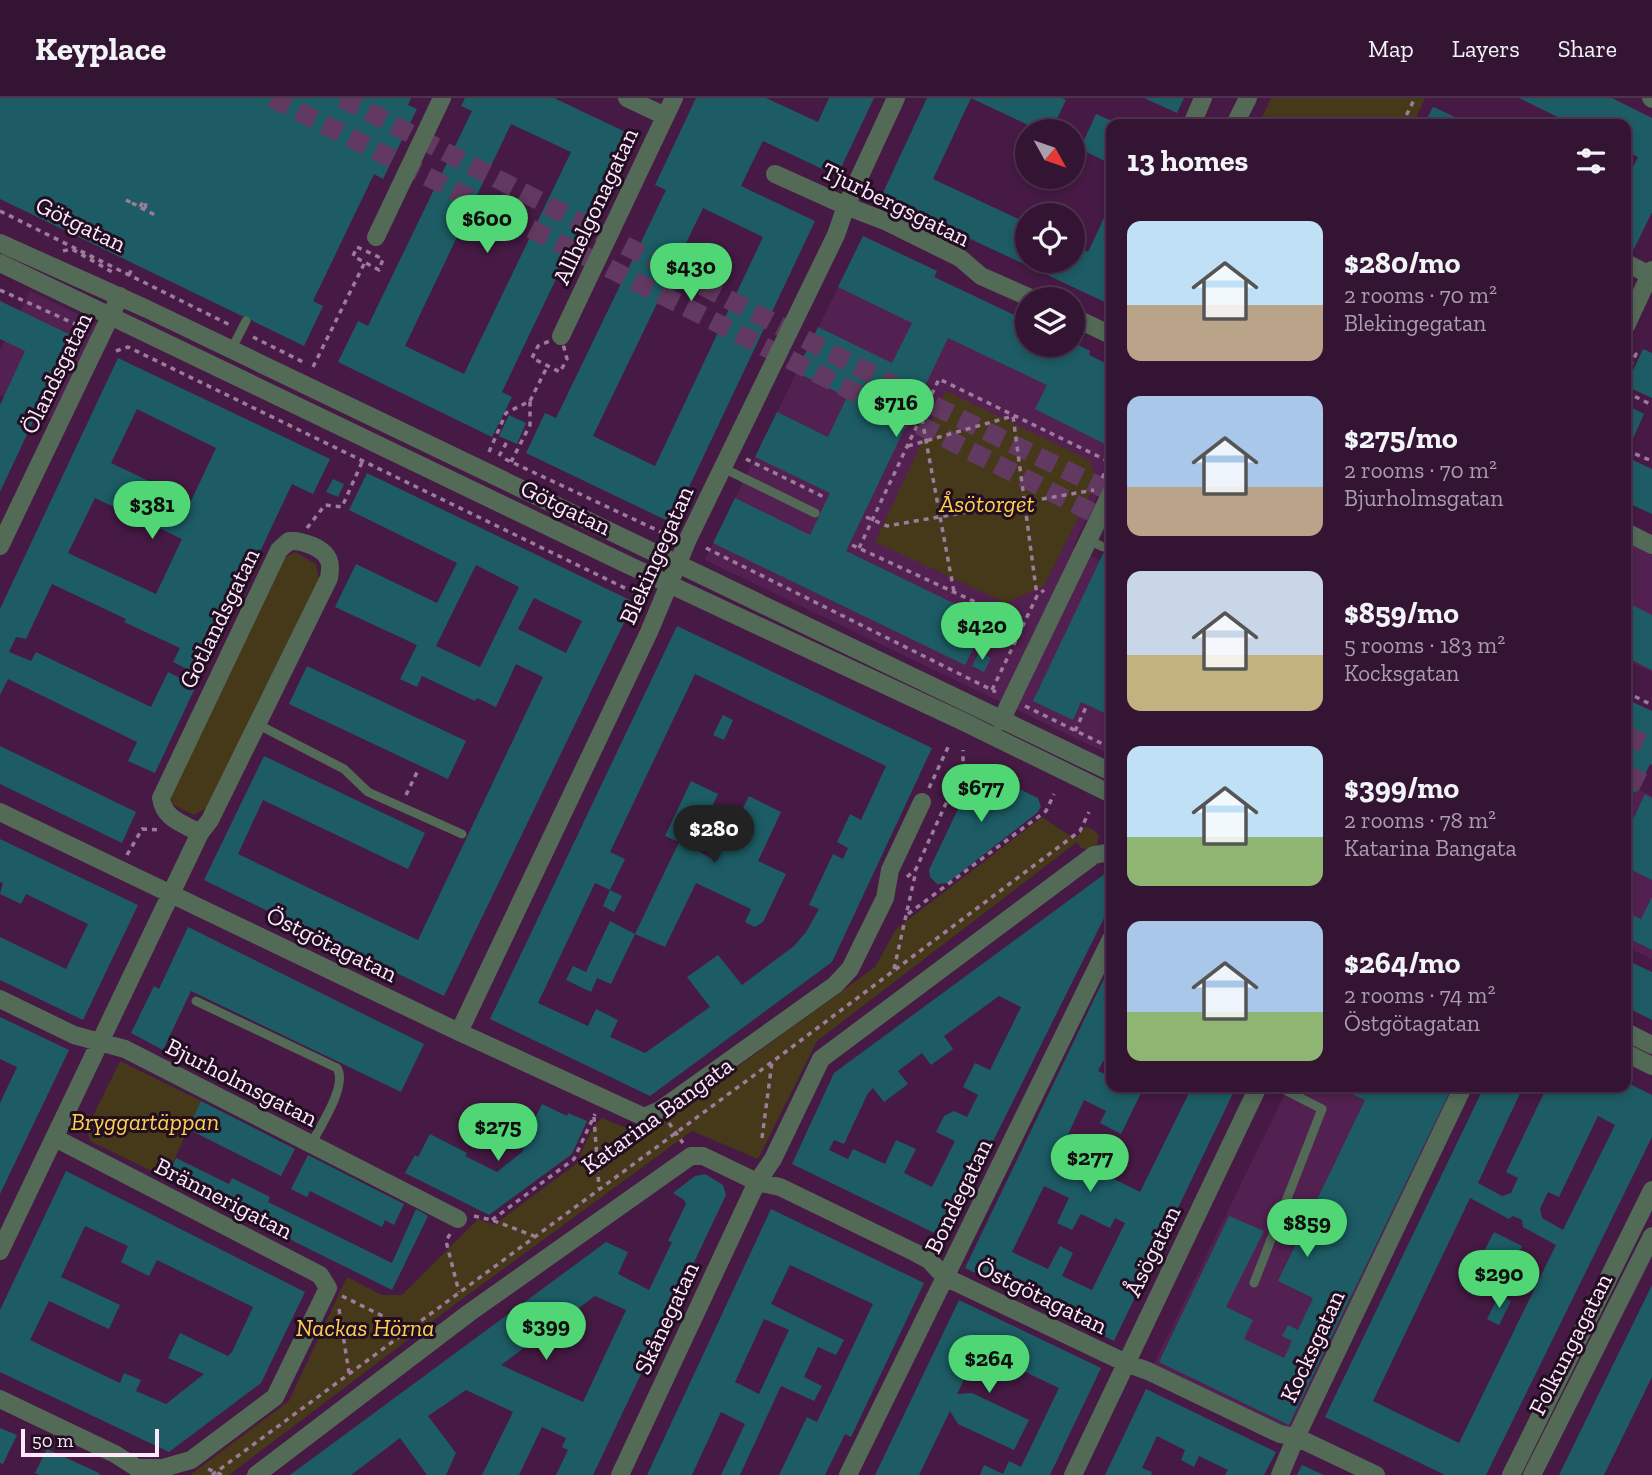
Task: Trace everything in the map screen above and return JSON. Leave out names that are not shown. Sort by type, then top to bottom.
[{"type":"street","points":[[376,237],[442,98]]},
{"type":"street","points":[[627,98],[665,116]]},
{"type":"street","name":"Allhelgonagatan","points":[[561,335],[674,98]]},
{"type":"street","name":"Blekingegatan","points":[[459,1032],[678,563],[836,235],[846,206],[896,98]]},
{"type":"street","points":[[1194,119],[1203,98]]},
{"type":"street","points":[[1238,119],[1248,98]]},
{"type":"street","name":"Tjurbergsgatan","points":[[775,174],[885,221],[960,258],[981,276],[1015,291]]},
{"type":"street","name":"Götgatan","points":[[0,243],[120,296],[1106,770]]},
{"type":"street","name":"Götgatan","points":[[0,263],[1106,792]]},
{"type":"street","points":[[1631,265],[1651,272],[1631,315]]},
{"type":"street","name":"Ölandsgatan","points":[[0,546],[120,296]]},
{"type":"street","points":[[1085,323],[1106,333]]},
{"type":"street","points":[[1001,720],[1096,543],[1104,491]]},
{"type":"street","points":[[1631,534],[1652,545]]},
{"type":"street","name":"Gotlandsgatan","points":[[0,1251],[170,894],[200,833],[210,820],[329,578],[331,564],[326,554],[301,541],[289,541],[279,550],[161,798],[163,808],[169,816],[200,833]]},
{"type":"street","points":[[885,898],[890,870],[922,802]]},
{"type":"street","name":"Östgötagatan","points":[[0,811],[603,1099],[652,1113]]},
{"type":"street","name":"Skånegatan","points":[[620,1475],[757,1182],[774,1159],[821,1059],[1094,855],[1106,853]]},
{"type":"street","name":"Katarina Bangata","points":[[652,1113],[835,985],[850,969],[885,898]]},
{"type":"street","name":"Bondegatan","points":[[848,1475],[1106,949]]},
{"type":"street","name":"Bjurholmsgatan","points":[[0,999],[74,1035],[125,1049],[458,1219]]},
{"type":"street","points":[[1631,1034],[1652,1045]]},
{"type":"street","points":[[1631,1056],[1652,1066]]},
{"type":"street","name":"Åsögatan","points":[[1073,1475],[1256,1092]]},
{"type":"street","name":"Kocksgatan","points":[[1280,1475],[1461,1092]]},
{"type":"street","name":"Brännerigatan","points":[[55,1138],[320,1275],[328,1288],[275,1397],[191,1460],[163,1468],[135,1471]]},
{"type":"street","points":[[256,1475],[469,1313],[691,1156]]},
{"type":"street","name":"Östgötagatan","points":[[691,1156],[703,1156],[757,1182],[780,1187],[922,1256],[945,1277],[1280,1434],[1296,1437],[1376,1475]]},
{"type":"street","name":"Folkungagatan","points":[[1511,1475],[1652,1190]]},
{"type":"street","name":"Folkungagatan","points":[[1532,1475],[1652,1236]]},
{"type":"street","points":[[0,1399],[115,1454],[135,1471]]},
{"type":"lane","points":[[231,351],[246,321]]},
{"type":"lane","points":[[727,460],[815,513]]},
{"type":"lane","points":[[257,724],[344,769],[368,792],[462,834]]},
{"type":"lane","points":[[196,1001],[337,1068],[340,1073],[340,1086],[311,1144]]},
{"type":"lane","points":[[1254,1283],[1322,1109],[1289,1092]]},
{"type":"path","points":[[1404,119],[1415,98]]},
{"type":"path","points":[[126,200],[157,216]]},
{"type":"path","name":"Götgatan","points":[[0,211],[324,372]]},
{"type":"path","points":[[353,256],[379,270]]},
{"type":"path","points":[[313,367],[365,262]]},
{"type":"path","points":[[129,275],[132,268]]},
{"type":"path","points":[[0,290],[82,327],[85,335]]},
{"type":"path","points":[[538,346],[532,358],[560,372],[567,359]]},
{"type":"path","name":"Götgatan","points":[[116,351],[128,347],[363,460],[633,592],[642,597],[643,605]]},
{"type":"path","points":[[512,462],[530,425],[530,401],[548,365]]},
{"type":"path","points":[[859,548],[939,379],[1106,460]]},
{"type":"path","points":[[1631,394],[1652,405]]},
{"type":"path","name":"Götgatan","points":[[530,401],[506,414],[489,452],[661,532],[671,531]]},
{"type":"path","points":[[922,416],[954,592]]},
{"type":"path","points":[[907,446],[1013,416]]},
{"type":"path","points":[[706,548],[992,690],[1037,596],[1013,416]]},
{"type":"path","points":[[499,456],[508,439]]},
{"type":"path","points":[[1631,452],[1652,461]]},
{"type":"path","points":[[322,509],[325,505],[342,507],[363,460]]},
{"type":"path","points":[[727,460],[826,498]]},
{"type":"path","points":[[866,517],[887,526],[1104,491]]},
{"type":"path","points":[[852,545],[1023,624]]},
{"type":"path","points":[[1631,694],[1652,705]]},
{"type":"path","points":[[1012,699],[1106,746]]},
{"type":"path","points":[[1075,731],[1087,705]]},
{"type":"path","points":[[922,802],[950,743]]},
{"type":"path","points":[[894,971],[916,869],[963,766],[963,750]]},
{"type":"path","points":[[400,806],[419,768]]},
{"type":"path","points":[[908,914],[1046,811],[1054,794]]},
{"type":"path","name":"Katarina Bangata","points":[[212,1475],[1080,831],[1089,812]]},
{"type":"path","points":[[885,898],[916,869]]},
{"type":"path","points":[[762,1142],[772,1062]]},
{"type":"path","name":"Katarina Bangata","points":[[492,1220],[574,1159],[603,1099]]},
{"type":"path","points":[[652,1113],[675,1132],[691,1156]]},
{"type":"path","points":[[594,1115],[599,1188]]},
{"type":"path","points":[[459,1292],[446,1241],[458,1219],[478,1215],[534,1236]]},
{"type":"path","points":[[349,1373],[336,1293],[409,1329]]},
{"type":"shaded area","points":[[863,236],[937,271],[935,277],[1015,315],[1015,357],[1085,357],[1085,348],[1090,351],[1089,355],[1106,364],[1106,478],[1073,547],[1106,564],[1106,753],[705,560]]},
{"type":"shaded area","points":[[30,291],[103,326],[58,422],[0,395],[0,350]]},
{"type":"shaded area","points":[[1631,532],[1652,543],[1652,672],[1631,662]]},
{"type":"shaded area","points":[[1631,786],[1652,796],[1652,959],[1631,949]]},
{"type":"shaded area","points":[[1286,1092],[1463,1092],[1298,1436],[1150,1372]]},
{"type":"green space","points":[[1271,98],[1425,98],[1415,119],[1261,119]]},
{"type":"green space","name":"Åsötorget","points":[[946,391],[1089,460],[1097,481],[1044,586],[1006,603],[875,542]]},
{"type":"green space","points":[[295,552],[316,564],[319,580],[208,807],[194,815],[172,804],[170,790],[281,559]]},
{"type":"green space","name":"Nackas Hörna","points":[[1042,817],[1075,839],[1085,827],[1094,830],[1099,836],[1097,845],[1088,850],[1080,847],[1077,842],[817,1041],[758,1159],[692,1131],[458,1302],[229,1475],[190,1475],[289,1401],[347,1277],[382,1295],[402,1295],[478,1219],[494,1225],[576,1164],[593,1127],[602,1118],[644,1135],[875,967],[896,929]]},
{"type":"green space","name":"Bryggartäppan","points":[[120,1061],[201,1101],[166,1178],[90,1141],[87,1128]]},
{"type":"building","points":[[0,98],[411,98],[408,105],[417,109],[383,179],[374,174],[313,301],[323,306],[304,346],[0,199]]},
{"type":"building","points":[[465,98],[554,98],[636,137],[619,174],[609,169],[531,331],[502,392],[512,397],[492,437],[338,362],[358,321],[368,326],[472,111],[461,106]],"holes":[[[511,124],[571,152],[464,374],[405,346]]]},
{"type":"building","points":[[696,98],[766,98],[818,122],[829,98],[874,98],[837,176],[763,141],[741,186],[815,221],[672,523],[526,453],[545,413],[556,418],[642,240],[666,190],[655,185]],"holes":[[[703,208],[763,237],[655,466],[593,436]]]},
{"type":"building","points":[[927,98],[971,98],[933,179],[1015,217],[1015,260],[881,197]]},
{"type":"building","points":[[971,98],[1066,100],[1057,119],[1016,119]]},
{"type":"building","points":[[1144,98],[1184,98],[1177,113]]},
{"type":"building","points":[[1519,98],[1612,98],[1652,118],[1652,212],[1634,249],[1631,248],[1631,171],[1638,157],[1631,154],[1631,119],[1562,119]]},
{"type":"building","points":[[1433,107],[1459,119],[1427,119]]},
{"type":"building","points":[[1096,114],[1108,119],[1106,162],[1085,151],[1085,138]]},
{"type":"building","points":[[1106,214],[1106,303],[1085,293],[1085,287],[1073,287],[1043,273],[1085,273],[1085,250],[1088,252]]},
{"type":"building","points":[[863,236],[937,271],[934,277],[1015,315],[1015,357],[1085,357],[1085,348],[1090,351],[1089,355],[1106,364],[1106,444],[1035,409],[1047,385],[948,338],[846,551],[982,617],[970,643],[975,645],[965,665],[713,543],[735,498],[810,535],[830,493],[755,457],[777,412],[828,437],[847,397],[796,372],[818,327],[892,363],[912,323],[838,287]]},
{"type":"building","points":[[0,301],[73,336],[0,492],[0,405],[25,351],[0,339]]},
{"type":"building","points":[[1643,349],[1652,353],[1652,398],[1631,388],[1631,375]]},
{"type":"building","points":[[118,358],[330,459],[313,494],[292,484],[201,676],[173,662],[180,648],[52,584],[26,639],[16,637],[9,652],[31,661],[36,652],[151,707],[168,672],[196,686],[155,773],[128,761],[137,742],[8,679],[0,695],[0,609]],"holes":[[[137,409],[216,448],[191,501],[111,463]],[[95,498],[182,539],[156,594],[68,553]]]},
{"type":"building","points":[[1631,408],[1644,414],[1631,440]]},
{"type":"building","points":[[509,415],[526,423],[517,444],[499,436]]},
{"type":"building","points":[[1631,459],[1652,469],[1652,514],[1631,504]]},
{"type":"building","points":[[367,473],[634,602],[444,996],[204,880],[264,756],[425,833],[408,869],[263,800],[238,854],[418,940],[543,677],[516,664],[496,707],[477,698],[475,701],[422,676],[417,687],[400,679],[417,645],[335,607],[356,564],[437,603],[457,563],[349,510]],"holes":[[[476,565],[519,587],[480,667],[436,646]],[[534,598],[582,621],[566,653],[518,629]]]},
{"type":"building","points":[[333,479],[344,484],[338,497],[326,492]]},
{"type":"building","points":[[1106,548],[1106,714],[1081,702],[1073,720],[1033,701]]},
{"type":"building","points":[[1631,604],[1652,615],[1652,670],[1631,660]]},
{"type":"building","points":[[677,626],[932,748],[832,962],[650,1096],[490,1019]],"holes":[[[695,674],[886,766],[861,820],[850,814],[837,842],[848,848],[843,859],[833,854],[809,905],[819,909],[806,932],[794,946],[742,985],[718,955],[687,977],[710,1007],[645,1053],[610,1037],[618,1020],[596,1009],[588,1026],[538,1003],[595,883],[610,890],[625,859],[610,852]]]},
{"type":"building","points":[[979,652],[991,658],[984,672],[972,666]]},
{"type":"building","points":[[307,666],[466,741],[448,779],[289,704]]},
{"type":"building","points":[[1631,701],[1652,711],[1652,765],[1650,764],[1636,793],[1631,790]]},
{"type":"building","points":[[723,715],[733,720],[724,740],[713,735]]},
{"type":"building","points":[[0,746],[136,812],[122,843],[0,784]]},
{"type":"building","points":[[977,769],[1038,798],[1041,807],[1037,813],[947,883],[937,884],[930,877],[929,870]]},
{"type":"building","points":[[691,781],[718,794],[692,848],[717,861],[749,796],[781,812],[758,861],[786,874],[763,922],[755,927],[745,922],[751,909],[696,883],[665,947],[635,934],[679,842],[665,836]]},
{"type":"building","points":[[1645,794],[1652,798],[1652,880],[1631,870],[1631,823]]},
{"type":"building","points":[[0,839],[138,905],[83,1020],[0,980],[0,937],[66,969],[88,924],[26,894],[21,904],[0,894],[3,883],[0,882]]},
{"type":"building","points":[[1106,873],[1106,914],[945,1238],[792,1164],[834,1073]],"holes":[[[999,996],[1021,1007],[990,1070],[975,1063],[963,1087],[978,1095],[967,1117],[954,1111],[944,1116],[936,1132],[955,1141],[932,1187],[904,1173],[916,1149],[896,1140],[885,1164],[853,1149],[848,1159],[829,1150],[834,1140],[844,1144],[868,1093],[873,1088],[884,1102],[908,1084],[898,1071],[922,1053],[931,1065],[953,1049],[944,1036]]]},
{"type":"building","points":[[610,890],[622,896],[614,912],[603,906]]},
{"type":"building","points":[[1652,897],[1652,950],[1632,940],[1631,914],[1641,919]]},
{"type":"building","points":[[610,921],[635,934],[611,984],[597,978],[591,992],[566,980],[573,966],[586,972]]},
{"type":"building","points":[[188,927],[424,1044],[401,1092],[191,991],[163,1050],[131,1033],[154,986],[159,989]]},
{"type":"building","points":[[1631,962],[1652,972],[1652,1020],[1631,1010]]},
{"type":"building","points":[[1106,974],[1106,1063],[1103,1061],[1098,1071],[1106,1075],[1106,1092],[1142,1092],[1121,1134],[1100,1123],[1106,1111],[1084,1100],[1060,1152],[1140,1192],[1190,1092],[1234,1092],[1114,1341],[965,1268]],"holes":[[[1044,1186],[1069,1198],[1057,1223],[1072,1230],[1081,1214],[1110,1228],[1115,1218],[1125,1223],[1092,1290],[1062,1276],[1073,1253],[1060,1246],[1048,1269],[1012,1252]]]},
{"type":"building","points":[[0,1017],[69,1050],[0,1194],[0,1103],[17,1067],[0,1059]]},
{"type":"building","points":[[1631,1084],[1652,1095],[1652,1137],[1486,1475],[1445,1475],[1325,1417],[1482,1092],[1521,1092],[1478,1183],[1502,1196],[1511,1193],[1518,1178],[1506,1172],[1545,1092],[1631,1092]],"holes":[[[1598,1116],[1615,1125],[1563,1230],[1542,1218],[1540,1209],[1548,1192],[1559,1197]],[[1470,1198],[1509,1219],[1513,1216],[1522,1220],[1523,1227],[1556,1245],[1459,1443],[1373,1401]]]},
{"type":"building","points":[[1450,1092],[1289,1425],[1159,1362],[1229,1216],[1264,1231],[1226,1307],[1253,1320],[1244,1339],[1284,1358],[1292,1341],[1282,1336],[1288,1325],[1298,1330],[1313,1298],[1278,1281],[1365,1100],[1352,1094]]},
{"type":"building","points":[[201,1101],[295,1149],[281,1176],[188,1129]]},
{"type":"building","points":[[542,1104],[567,1116],[568,1113],[587,1121],[572,1154],[489,1215],[405,1173],[415,1155],[418,1157],[430,1134],[497,1172],[522,1152]]},
{"type":"building","points":[[308,1155],[404,1204],[394,1225],[385,1220],[382,1227],[310,1191],[307,1197],[291,1189]]},
{"type":"building","points":[[176,1158],[229,1184],[232,1178],[270,1197],[268,1202],[392,1263],[416,1209],[428,1216],[392,1290],[166,1178]]},
{"type":"building","points":[[66,1171],[305,1292],[261,1383],[169,1452],[0,1372],[0,1310]],"holes":[[[85,1226],[128,1246],[121,1262],[149,1276],[157,1260],[253,1307],[228,1356],[180,1333],[168,1358],[204,1374],[166,1404],[136,1391],[141,1380],[124,1373],[120,1383],[30,1340],[49,1301],[109,1329],[120,1305],[61,1277]]]},
{"type":"building","points":[[705,1174],[723,1185],[726,1195],[593,1475],[556,1475],[568,1450],[562,1447],[566,1438],[542,1427],[519,1475],[482,1475],[513,1412],[466,1390],[428,1416],[456,1453],[446,1475],[427,1475],[400,1438],[351,1475],[290,1475],[606,1242],[628,1252],[618,1274],[649,1290],[672,1242],[668,1241],[686,1204],[673,1193],[695,1176]],"holes":[[[595,1296],[626,1310],[583,1402],[501,1365]]]},
{"type":"building","points":[[771,1209],[924,1283],[851,1437],[845,1434],[825,1475],[779,1475],[807,1417],[817,1422],[873,1304],[790,1265],[771,1304],[844,1340],[836,1355],[818,1347],[804,1377],[822,1386],[814,1401],[781,1386],[740,1475],[721,1475],[745,1424],[721,1412],[692,1475],[647,1475]],"holes":[[[764,1319],[789,1330],[759,1394],[735,1382]]]},
{"type":"building","points":[[1494,1232],[1522,1246],[1503,1283],[1475,1269]]},
{"type":"building","points":[[1652,1285],[1652,1377],[1604,1475],[1559,1475]]},
{"type":"building","points":[[1499,1295],[1511,1301],[1499,1325],[1487,1319]]},
{"type":"building","points":[[959,1300],[1101,1368],[1050,1475],[980,1475],[984,1465],[1003,1474],[1009,1461],[1021,1467],[1059,1388],[979,1350],[957,1394],[972,1393],[1029,1420],[1014,1450],[958,1424],[950,1411],[919,1475],[875,1475]]},
{"type":"building","points":[[1146,1389],[1276,1452],[1264,1475],[1225,1475],[1228,1470],[1199,1456],[1194,1467],[1181,1460],[1185,1450],[1157,1436],[1142,1468],[1152,1472],[1151,1475],[1105,1475]]},
{"type":"building","points":[[0,1428],[17,1435],[3,1464],[0,1463]]},
{"type":"building","points":[[47,1449],[100,1475],[39,1475],[35,1473]]},
{"type":"building","points":[[1302,1465],[1324,1475],[1297,1475]]},
{"type":"tunnel","points":[[272,98],[1106,519]]},
{"type":"tunnel","points":[[342,98],[914,396],[1106,490]]},
{"type":"tunnel","points":[[1631,738],[1652,748]]},
{"type":"tunnel","points":[[1631,776],[1652,787]]}]
